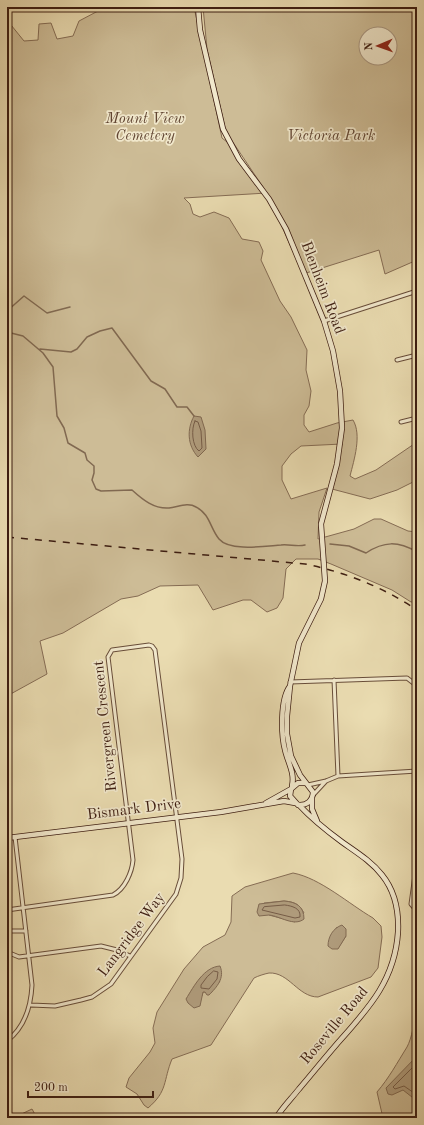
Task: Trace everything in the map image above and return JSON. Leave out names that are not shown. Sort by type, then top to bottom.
[{"type":"main road","name":"Blenheim Road","points":[[198,7],[200,30],[223,129],[239,159],[269,199],[286,229],[324,321],[333,352],[340,391],[342,428],[337,464],[321,524],[325,569],[324,589],[318,606],[299,643],[285,701],[282,728],[285,751],[294,776],[292,788]]},
{"type":"main road","name":"Blenheim Road","points":[[290,684],[287,721],[288,742],[294,762],[307,784]]},
{"type":"main road","points":[[298,783],[307,784],[312,789],[312,810],[317,821],[290,796],[292,788],[298,783]]},
{"type":"main road","name":"Bismark Drive","points":[[263,805],[292,788]]},
{"type":"main road","points":[[297,804],[307,803],[312,797]]},
{"type":"main road","name":"Bismark Drive","points":[[7,838],[176,817],[284,801],[297,804]]},
{"type":"main road","name":"Roseville Road","points":[[276,1118],[322,1060],[371,1005],[390,972],[395,953],[398,918],[395,899],[390,886],[374,866],[330,834],[317,821]]},
{"type":"street","points":[[324,321],[417,291]]},
{"type":"street","points":[[397,360],[417,355]]},
{"type":"street","points":[[401,422],[417,418]]},
{"type":"street","name":"Rivergreen Crescent","points":[[128,823],[108,657],[112,650],[148,645],[152,646],[155,650],[176,817]]},
{"type":"street","points":[[290,684],[334,680],[407,678],[412,680],[416,685],[417,704]]},
{"type":"street","points":[[334,680],[338,776]]},
{"type":"street","points":[[307,784],[326,781],[338,776],[417,771]]},
{"type":"street","points":[[312,797],[326,781]]},
{"type":"street","name":"Langridge Way","points":[[31,1004],[55,1006],[92,997],[111,984],[176,894],[182,870],[176,817]]},
{"type":"street","points":[[7,910],[117,894],[128,879],[132,866],[128,823]]},
{"type":"street","points":[[7,1041],[23,1022],[31,1004],[32,985],[15,837]]},
{"type":"street","points":[[417,873],[415,875],[411,904],[417,911]]},
{"type":"street","points":[[7,931],[26,931]]},
{"type":"street","points":[[7,952],[19,957],[101,946],[117,950],[130,956]]},
{"type":"green space","points":[[98,7],[194,7],[222,138],[227,142],[263,187],[226,132],[207,49],[203,7],[417,7],[417,260],[385,274],[379,250],[303,274],[267,193],[184,198],[190,204],[193,214],[200,217],[214,212],[229,218],[242,239],[259,242],[263,251],[261,260],[280,301],[291,317],[307,350],[306,370],[311,391],[309,406],[304,415],[304,425],[309,432],[337,423],[353,420],[356,426],[357,440],[350,476],[355,479],[376,470],[417,442],[417,480],[397,490],[370,499],[332,489],[342,444],[301,446],[291,454],[282,466],[282,480],[291,499],[327,488],[319,512],[318,539],[354,529],[374,519],[381,519],[408,531],[417,532],[417,602],[411,602],[392,590],[318,559],[296,559],[286,569],[283,598],[277,608],[267,612],[251,600],[243,600],[213,610],[198,585],[160,586],[138,596],[121,599],[63,633],[40,641],[47,674],[7,696],[7,20],[24,41],[38,40],[39,24],[51,23],[57,39],[73,36],[79,21],[98,11]]},
{"type":"green space","points":[[293,873],[314,880],[334,892],[373,918],[381,926],[382,937],[378,968],[371,977],[318,997],[305,993],[282,976],[276,974],[269,973],[254,978],[211,1045],[172,1059],[162,1091],[148,1108],[144,1105],[137,1094],[126,1087],[129,1078],[150,1052],[155,1043],[153,1028],[157,1012],[184,969],[203,947],[225,935],[231,922],[232,896],[245,887]],"holes":[[[284,901],[296,904],[304,913],[295,922],[269,915],[264,903]],[[337,927],[346,936],[338,948],[335,931]],[[220,981],[209,995],[203,992],[202,996],[187,999],[194,987]]]},
{"type":"green space","points":[[417,1011],[417,1118],[383,1118],[377,1092],[389,1076],[409,1043]]},
{"type":"green space","points":[[32,1109],[37,1118],[13,1118]]},
{"type":"water","points":[[194,416],[201,417],[205,430],[206,449],[198,457],[194,452],[189,437],[190,426]]},
{"type":"water","points":[[284,901],[292,902],[301,908],[304,919],[291,922],[269,915],[259,916],[257,912],[259,904]]},
{"type":"water","points":[[342,925],[346,929],[346,936],[338,949],[332,949],[328,946],[330,936],[336,928]]},
{"type":"water","points":[[220,966],[222,974],[219,982],[209,995],[203,992],[200,1006],[194,1008],[186,999],[192,988],[204,973],[214,967]]},
{"type":"water","points":[[417,1056],[417,1101],[403,1090],[392,1095],[388,1094],[386,1088]]},
{"type":"waterway","points":[[7,311],[24,296],[47,313],[70,307]]},
{"type":"waterway","points":[[40,349],[71,352],[77,349],[87,337],[100,331],[112,328],[151,381],[165,389],[177,407],[187,407],[194,416]]},
{"type":"waterway","points":[[7,332],[23,336],[43,353],[53,367],[57,416],[64,428],[68,443],[85,453],[87,460],[94,466],[92,480],[96,489],[101,491],[132,490],[149,503],[158,507],[169,508],[186,505],[193,506],[204,513],[219,539],[231,546],[258,547],[305,545]]},
{"type":"waterway","points":[[330,544],[349,546],[366,553],[379,546],[397,544],[417,552]]},
{"type":"railway","points":[[7,537],[305,564],[335,571],[363,581],[391,594],[417,610]]},
{"type":"park label","name":"Mount View Cemetery","points":[[145,128]]},
{"type":"park label","name":"Victoria Park","points":[[331,136]]}]
